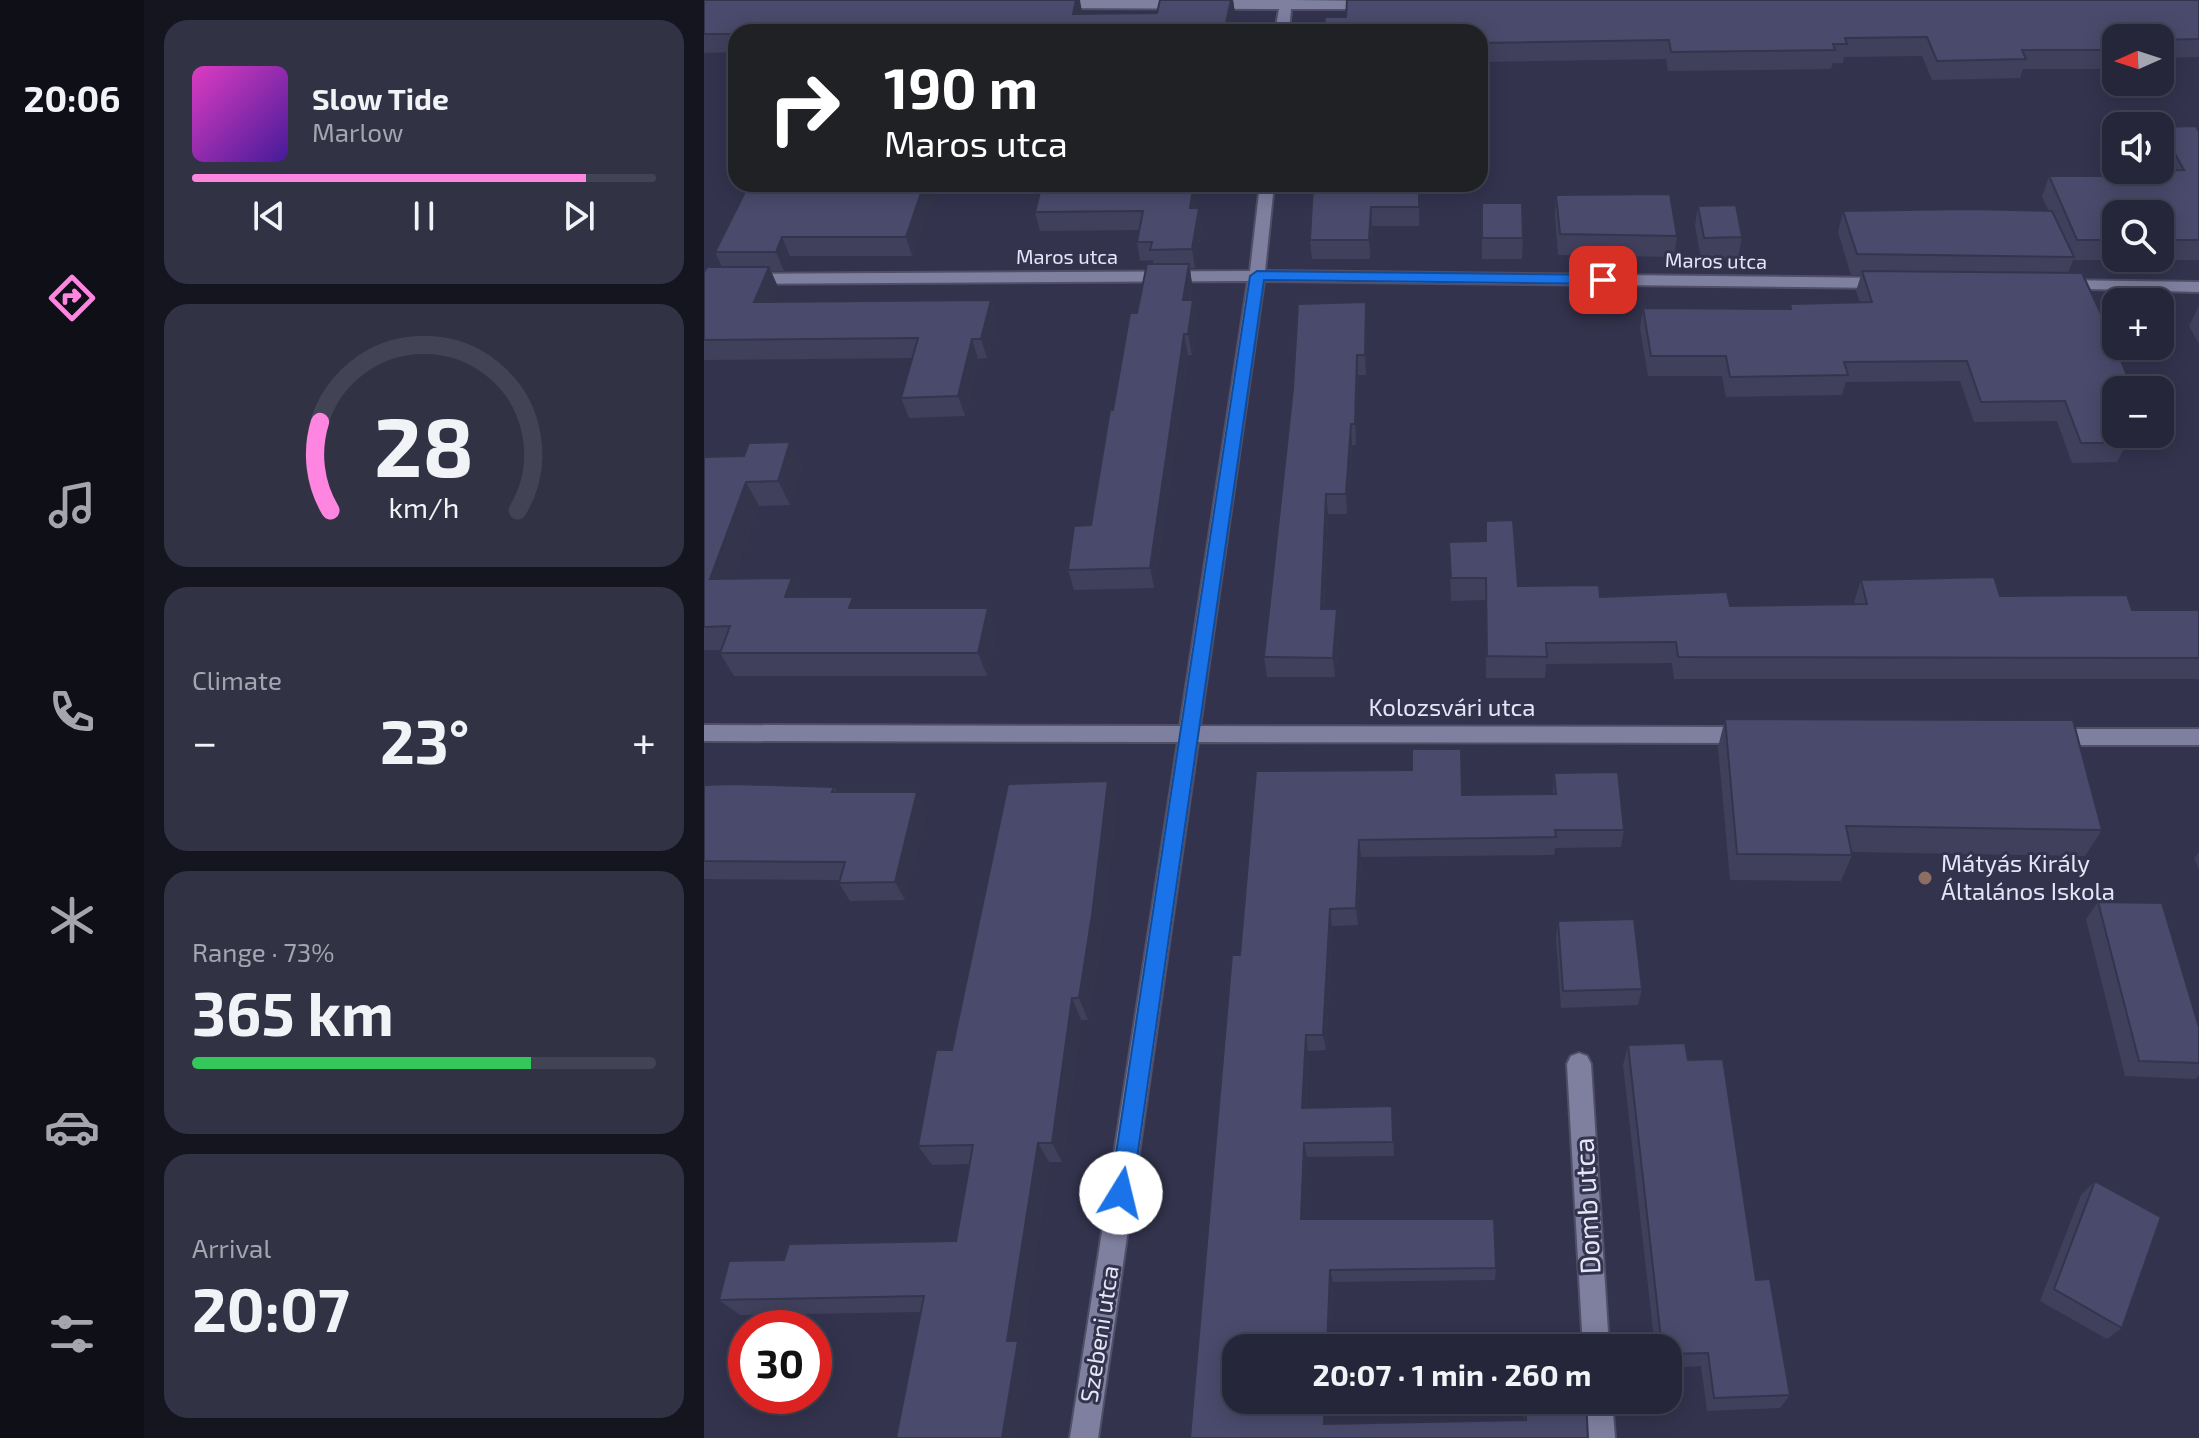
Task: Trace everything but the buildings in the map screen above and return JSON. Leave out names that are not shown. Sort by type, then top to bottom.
[{"type":"street","points":[[1046,4],[1285,2],[1380,6]]},
{"type":"street","points":[[1283,24],[1285,2]]},
{"type":"street","name":"Szebeni utca","points":[[1084,1438],[1257,276],[1266,192]]},
{"type":"street","name":"Maros utca","points":[[704,279],[1257,276],[1896,283]]},
{"type":"street","points":[[2039,285],[2199,287]]},
{"type":"street","name":"Kolozsvári utca","points":[[704,733],[1776,735]]},
{"type":"street","points":[[2030,737],[2199,737]]},
{"type":"street","name":"Domb utca","points":[[1579,1064],[1595,1334]]},
{"type":"street","points":[[1600,1414],[1601,1438]]},
{"type":"place","name":"Mátyás Király Általános Iskola","points":[[1925,878]]},
{"type":"route","points":[[1121,1193],[1257,276],[1603,280]]}]
